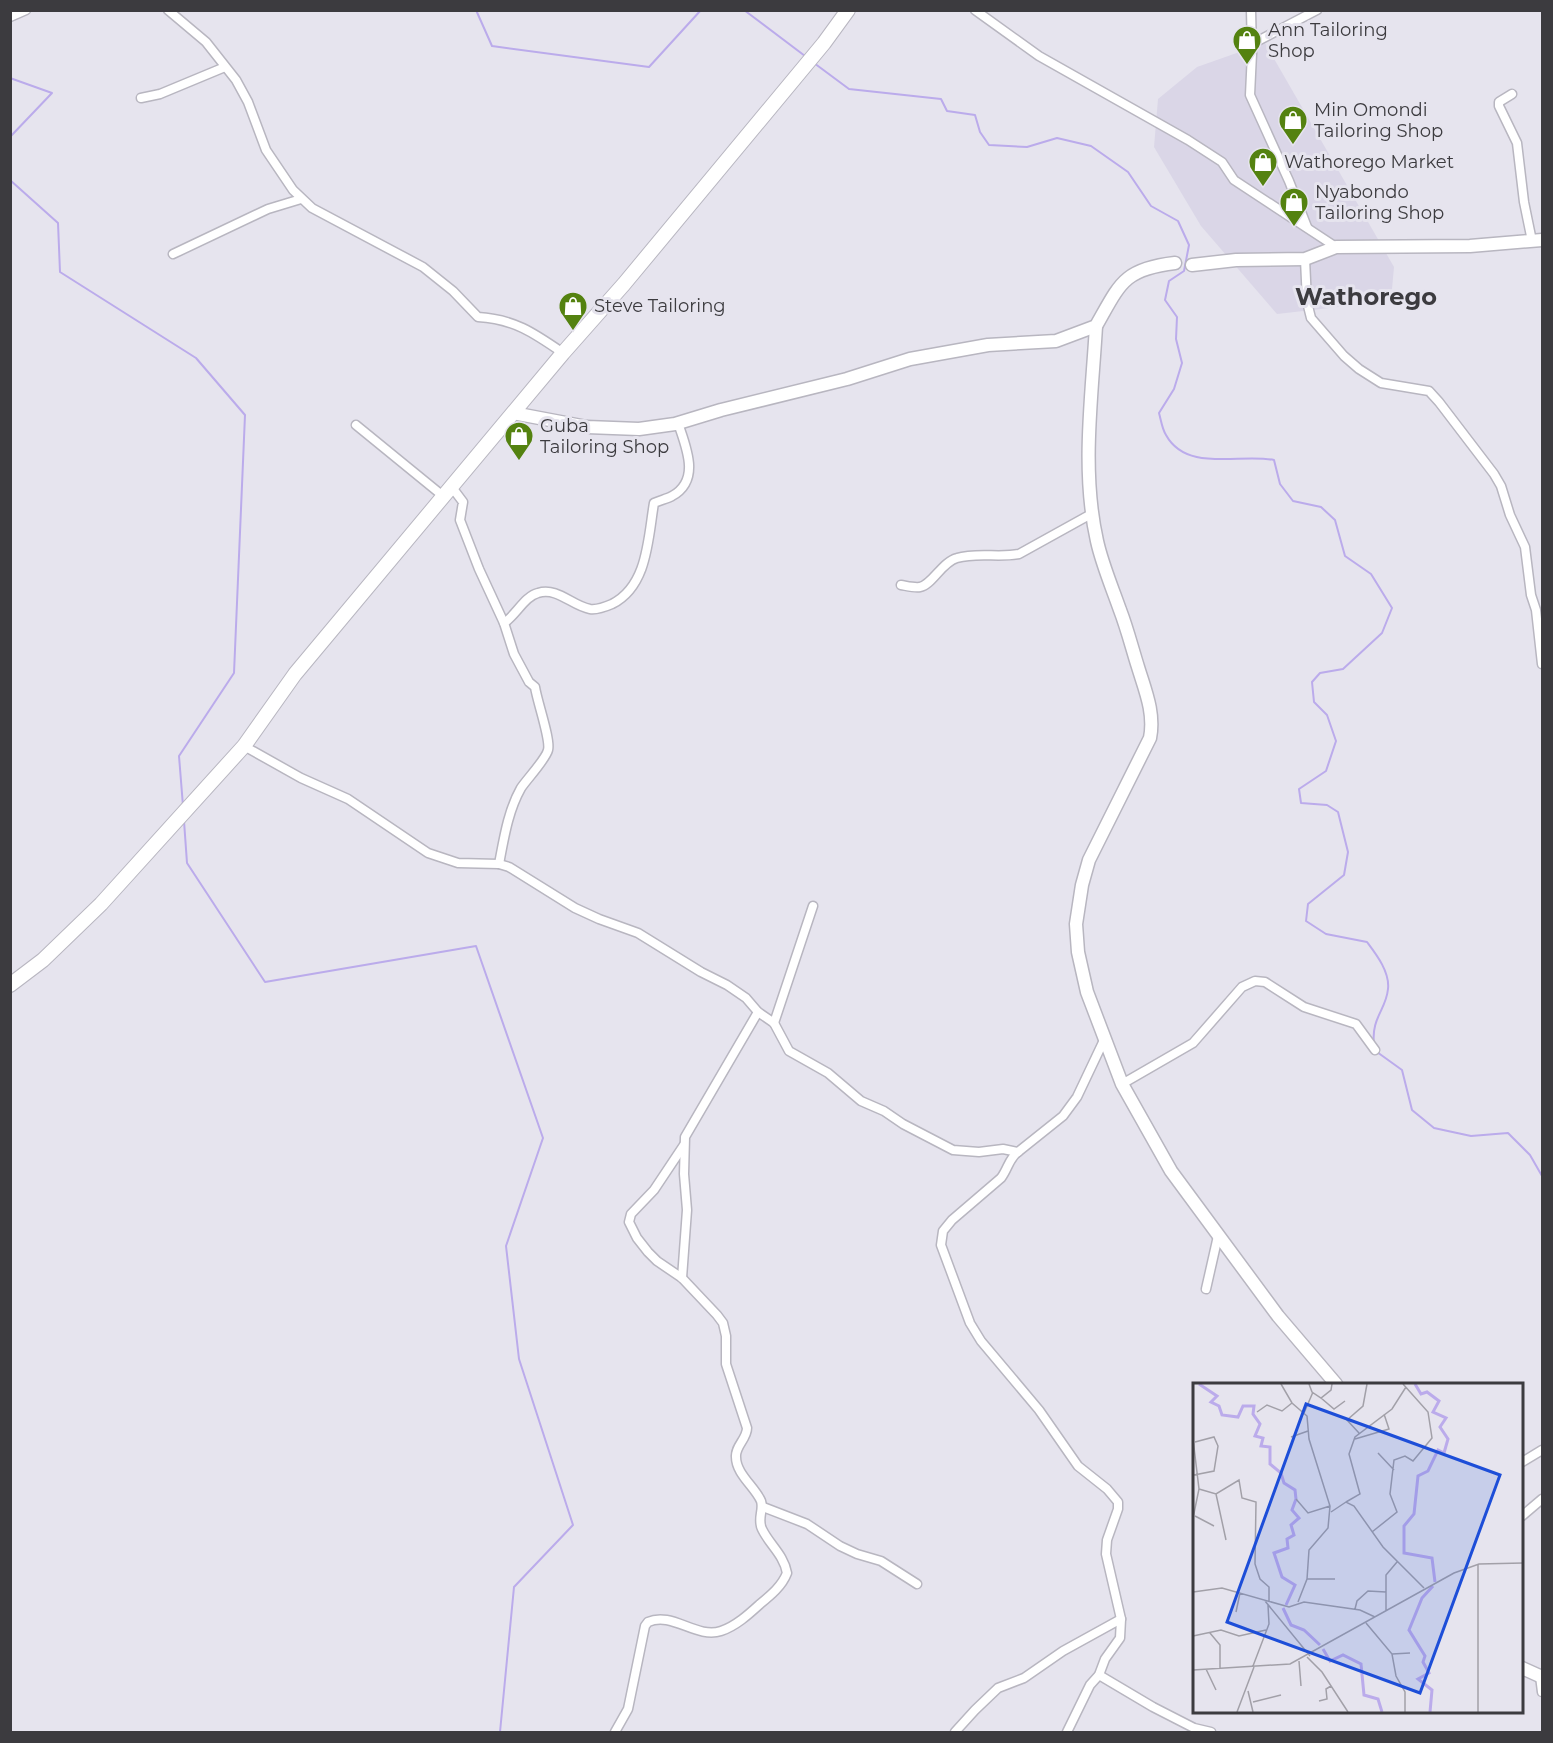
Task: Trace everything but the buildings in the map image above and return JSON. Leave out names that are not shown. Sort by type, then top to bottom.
[{"type":"main road","points":[[10,985],[71,935],[169,831],[244,746],[295,674],[563,353],[624,284],[824,43],[848,10]]},
{"type":"street","points":[[10,17],[26,10]]},
{"type":"street","points":[[168,10],[206,42],[243,91],[266,150],[301,199],[312,208],[423,267],[453,291],[478,317],[488,317],[524,327],[563,353]]},
{"type":"street","points":[[975,10],[1040,56],[1188,140],[1222,162],[1234,180],[1336,248]]},
{"type":"street","points":[[1251,10],[1250,95],[1307,227]]},
{"type":"street","points":[[1252,44],[1317,10]]},
{"type":"street","points":[[141,98],[160,94],[225,68]]},
{"type":"street","points":[[1335,1383],[1278,1316],[1171,1171],[1122,1084],[1087,992],[1078,952],[1076,924],[1078,905],[1089,860],[1147,745],[1152,723],[1150,705],[1097,540],[1093,513],[1088,466],[1096,326],[1117,289],[1127,278],[1152,266],[1236,260],[1305,259],[1336,248],[1470,246],[1537,240],[1524,202],[1517,142],[1499,105],[1499,102],[1512,94]]},
{"type":"street","points":[[172,255],[268,209],[301,199]]},
{"type":"street","points":[[1305,259],[1311,318],[1344,356],[1381,383],[1429,391],[1497,480],[1525,547],[1531,595],[1536,610],[1542,664]]},
{"type":"street","points":[[513,413],[587,427],[625,429],[678,423],[847,379],[910,359],[988,345],[1056,341],[1096,326]]},
{"type":"street","points":[[504,623],[537,593],[550,592],[590,609],[610,605],[635,586],[646,554],[654,503],[675,495],[687,481],[691,461],[678,423]]},
{"type":"street","points":[[356,425],[463,502],[460,520],[479,569],[504,623],[514,654],[535,687],[549,749],[521,788],[514,802],[507,822],[499,864]]},
{"type":"street","points":[[901,585],[925,586],[945,564],[956,558],[1019,554],[1093,513]]},
{"type":"street","points":[[244,746],[301,778],[348,799],[428,853],[458,863],[499,864],[509,867],[575,908],[638,933],[746,998],[758,1012],[774,1023],[789,1051],[828,1073],[861,1101],[884,1111],[943,1145],[962,1151],[979,1152],[1003,1149],[1018,1152]]},
{"type":"street","points":[[774,1023],[813,906]]},
{"type":"street","points":[[1122,1084],[1193,1043],[1242,987],[1255,981],[1265,982],[1304,1007],[1356,1024],[1375,1050]]},
{"type":"street","points":[[682,1278],[687,1210],[684,1174],[685,1137],[758,1012]]},
{"type":"street","points":[[1067,1732],[1090,1685],[1099,1675],[1105,1659],[1120,1638],[1121,1619],[1106,1554],[1107,1540],[1118,1509],[1118,1502],[1107,1489],[1078,1466],[1039,1410],[981,1341],[968,1317],[941,1245],[943,1231],[952,1220],[992,1188],[1006,1171],[1011,1157],[1063,1116],[1077,1098],[1105,1038]]},
{"type":"street","points":[[615,1732],[628,1709],[645,1626],[648,1622],[666,1620],[701,1631],[721,1631],[749,1614],[780,1586],[787,1573],[784,1562],[760,1525],[760,1512],[763,1507],[761,1500],[737,1465],[737,1450],[747,1434],[747,1428],[726,1364],[726,1336],[723,1323],[682,1278],[648,1252],[637,1238],[629,1220],[631,1214],[654,1190],[684,1145]]},
{"type":"street","points":[[1206,1289],[1218,1236]]},
{"type":"street","points":[[1523,1461],[1542,1450]]},
{"type":"street","points":[[1523,1514],[1542,1499]]},
{"type":"street","points":[[763,1507],[807,1524],[857,1554],[880,1560],[917,1584]]},
{"type":"street","points":[[955,1732],[998,1688],[1024,1678],[1063,1651],[1121,1619]]},
{"type":"street","points":[[1523,1669],[1541,1676],[1542,1692]]},
{"type":"street","points":[[1099,1675],[1194,1728],[1211,1732]]},
{"type":"shaded area","name":"Wathorego Market","points":[[1265,43],[1394,267],[1392,289],[1347,306],[1277,314],[1201,226],[1154,147],[1158,99],[1197,67]]},
{"type":"waterway","points":[[476,10],[492,46],[649,67],[701,10]]},
{"type":"waterway","points":[[744,10],[805,56]]},
{"type":"waterway","points":[[814,63],[849,89],[941,99],[947,111],[975,115],[980,132],[989,145],[1027,147],[1057,138],[1091,146],[1128,172],[1151,206],[1178,221],[1189,245],[1184,271],[1169,281],[1165,300],[1177,317],[1176,339],[1182,363],[1174,389],[1159,413],[1165,433],[1175,447],[1200,458],[1274,460],[1280,484],[1293,501],[1321,507],[1335,520],[1345,556],[1371,574],[1392,608],[1382,633],[1343,669],[1320,673],[1312,682],[1314,702],[1327,715],[1336,741],[1326,771],[1299,789],[1301,803],[1327,805],[1338,812],[1348,852],[1344,875],[1308,904],[1306,921],[1326,934],[1367,942],[1387,976],[1387,996],[1375,1027],[1374,1044]]},
{"type":"waterway","points":[[10,78],[52,93],[10,137]]},
{"type":"waterway","points":[[10,180],[58,223],[60,272],[196,358],[245,415],[234,673],[179,756],[183,806]]},
{"type":"waterway","points":[[184,821],[187,863],[265,982],[476,946],[543,1138],[506,1246],[519,1359],[573,1525],[514,1587],[500,1732]]},
{"type":"waterway","points":[[1377,1052],[1402,1070],[1412,1110],[1434,1128],[1471,1136],[1508,1133],[1530,1155],[1542,1176]]},
{"type":"place","name":"Ann Tailoring Shop","points":[[1247,66]]},
{"type":"place","name":"Min Omondi Tailoring Shop","points":[[1293,146]]},
{"type":"place","name":"Wathorego Market","points":[[1263,188]]},
{"type":"place","name":"Nyabondo Tailoring Shop","points":[[1294,228]]},
{"type":"place","name":"Steve Tailoring","points":[[573,332]]},
{"type":"place","name":"Guba Tailoring Shop","points":[[519,462]]},
{"type":"district","name":"Wathorego","points":[[1366,296]]}]
